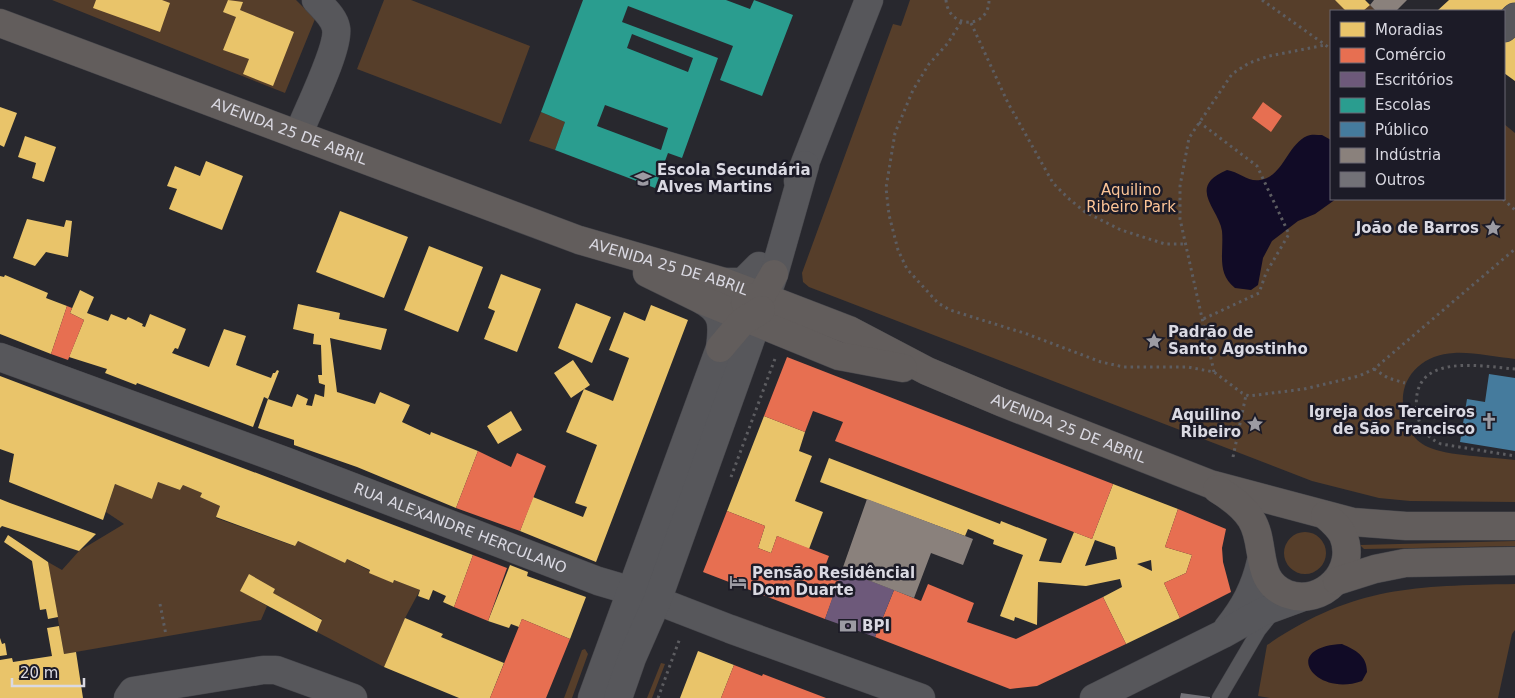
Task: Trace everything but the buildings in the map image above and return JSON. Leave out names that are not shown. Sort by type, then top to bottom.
[{"type":"main road","points":[[298,135],[334,48],[337,30],[332,18],[316,0]]},
{"type":"main road","points":[[622,687],[632,658],[657,601],[698,488],[709,428],[752,304],[869,0]]},
{"type":"main road","points":[[1505,27],[1515,17]]},
{"type":"main road","name":"AVENIDA 25 DE ABRIL","points":[[0,23],[752,304],[849,330],[927,371],[1003,403],[1210,484],[1319,513]]},
{"type":"main road","name":"AVENIDA 25 DE ABRIL","points":[[579,240],[702,300],[752,304],[788,335],[839,356],[927,371]]},
{"type":"main road","points":[[592,698],[720,348],[722,332],[720,317],[714,306],[702,300]]},
{"type":"main road","points":[[720,348],[752,304]]},
{"type":"main road","name":"RUA ALEXANDRE HERCULANO","points":[[0,356],[285,461],[598,582],[632,591],[657,601],[695,621],[921,698]]},
{"type":"main road","points":[[657,601],[652,588],[654,558],[682,483],[690,432]]},
{"type":"main road","name":"AVENIDA 25 DE ABRIL","points":[[1210,484],[1233,499],[1252,520],[1258,537],[1260,557],[1267,579],[1277,588],[1288,594],[1293,600]]},
{"type":"main road","name":"AVENIDA 25 DE ABRIL","points":[[1260,557],[1262,541],[1267,529],[1276,519],[1287,513],[1300,510],[1377,525],[1515,526]]},
{"type":"main road","points":[[1319,513],[1342,534],[1346,546],[1343,570],[1337,581]]},
{"type":"main road","points":[[622,687],[655,634],[695,621],[674,566],[674,555]]},
{"type":"main road","points":[[1223,634],[1244,608],[1258,577],[1260,557]]},
{"type":"main road","points":[[1107,697],[1262,612],[1293,600],[1321,593],[1337,581],[1375,569],[1405,563],[1515,561]]},
{"type":"main road","points":[[128,698],[133,691],[263,670],[276,670],[353,698]]},
{"type":"lane","points":[[1219,698],[1264,623],[1293,600]]},
{"type":"path","points":[[946,0],[949,12],[961,22],[971,23],[983,17],[988,0]]},
{"type":"path","points":[[1262,0],[1330,48]]},
{"type":"path","points":[[961,22],[948,43],[929,64],[913,90],[895,133],[886,188],[892,233],[907,269],[938,303],[950,310],[1027,334],[1101,362],[1124,367],[1188,367],[1214,372],[1246,395],[1256,396],[1304,389],[1359,376],[1374,368],[1515,249]]},
{"type":"path","points":[[971,23],[1008,103],[1054,183],[1068,198],[1085,212],[1121,230],[1165,244],[1186,244]]},
{"type":"path","points":[[1214,372],[1180,219],[1180,186],[1189,138],[1232,74],[1249,63],[1269,56],[1325,45]]},
{"type":"path","points":[[1199,122],[1257,166],[1289,234],[1266,273],[1258,293],[1202,320]]},
{"type":"path","points":[[1504,200],[1515,210]]},
{"type":"path","points":[[730,480],[775,358],[789,345],[788,335]]},
{"type":"path","points":[[1515,369],[1455,366],[1436,369],[1426,376],[1418,390],[1416,403],[1418,419],[1430,439],[1441,444],[1515,456]]},
{"type":"path","points":[[1374,368],[1388,378],[1405,382]]},
{"type":"path","points":[[1233,458],[1246,395]]},
{"type":"path","points":[[160,604],[166,635]]},
{"type":"path","points":[[658,698],[695,621]]},
{"type":"green space","points":[[52,0],[296,0],[315,19],[285,93]]},
{"type":"green space","points":[[384,0],[411,0],[530,46],[501,124],[357,69]]},
{"type":"green space","name":"Aquilino Ribeiro Park","points":[[910,0],[1365,0],[1375,10],[1330,10],[1330,200],[1505,200],[1505,125],[1515,133],[1515,359],[1477,354],[1442,354],[1422,363],[1414,370],[1404,389],[1403,399],[1408,427],[1422,444],[1446,452],[1515,460],[1515,502],[1410,501],[1379,498],[1312,481],[809,287],[803,282],[802,273],[893,24],[901,26]]},
{"type":"green space","points":[[541,112],[565,122],[555,150],[529,141]]},
{"type":"green space","points":[[158,482],[180,490],[183,485],[202,493],[200,497],[220,506],[216,518],[294,546],[298,541],[345,563],[347,559],[393,583],[394,580],[420,590],[405,618],[384,667],[317,632],[322,619],[293,606],[241,591],[267,606],[261,620],[64,654],[48,562],[62,570],[79,551],[124,524],[106,512],[115,484],[152,499]]},
{"type":"green space","points":[[1305,532],[1320,538],[1326,553],[1320,568],[1305,574],[1290,568],[1284,553],[1290,538]]},
{"type":"green space","points":[[1515,541],[1515,546],[1364,549],[1360,545]]},
{"type":"green space","points":[[1515,584],[1515,630],[1512,634],[1498,698],[1270,698],[1258,696],[1267,645],[1298,626],[1328,611],[1357,600],[1386,593],[1446,586]]},
{"type":"green space","points":[[585,649],[588,654],[572,698],[564,698],[582,650]]},
{"type":"green space","points":[[661,663],[665,664],[652,698],[647,698]]},
{"type":"shaded area","points":[[1312,135],[1322,135],[1330,139],[1330,200],[1335,200],[1315,214],[1298,221],[1272,241],[1263,258],[1258,285],[1251,290],[1235,288],[1225,276],[1223,269],[1222,231],[1208,199],[1208,184],[1227,170],[1251,180],[1268,178],[1280,167],[1300,140]]},
{"type":"shaded area","points":[[1342,644],[1356,651],[1363,658],[1367,672],[1362,681],[1345,684],[1330,683],[1318,678],[1311,670],[1308,662],[1312,653],[1323,647]]},
{"type":"place","name":"Escola Secundária Alves Martins","points":[[643,179]]},
{"type":"place","name":"João de Barros","points":[[1493,228]]},
{"type":"place","name":"Padrão de Santo Agostinho","points":[[1154,341]]},
{"type":"place","name":"Igreja dos Terceiros de São Francisco","points":[[1489,421]]},
{"type":"place","name":"Aquilino Ribeiro","points":[[1255,424]]},
{"type":"place","name":"Pensão Residêncial Dom Duarte","points":[[738,582]]},
{"type":"place","name":"BPI","points":[[848,626]]}]
